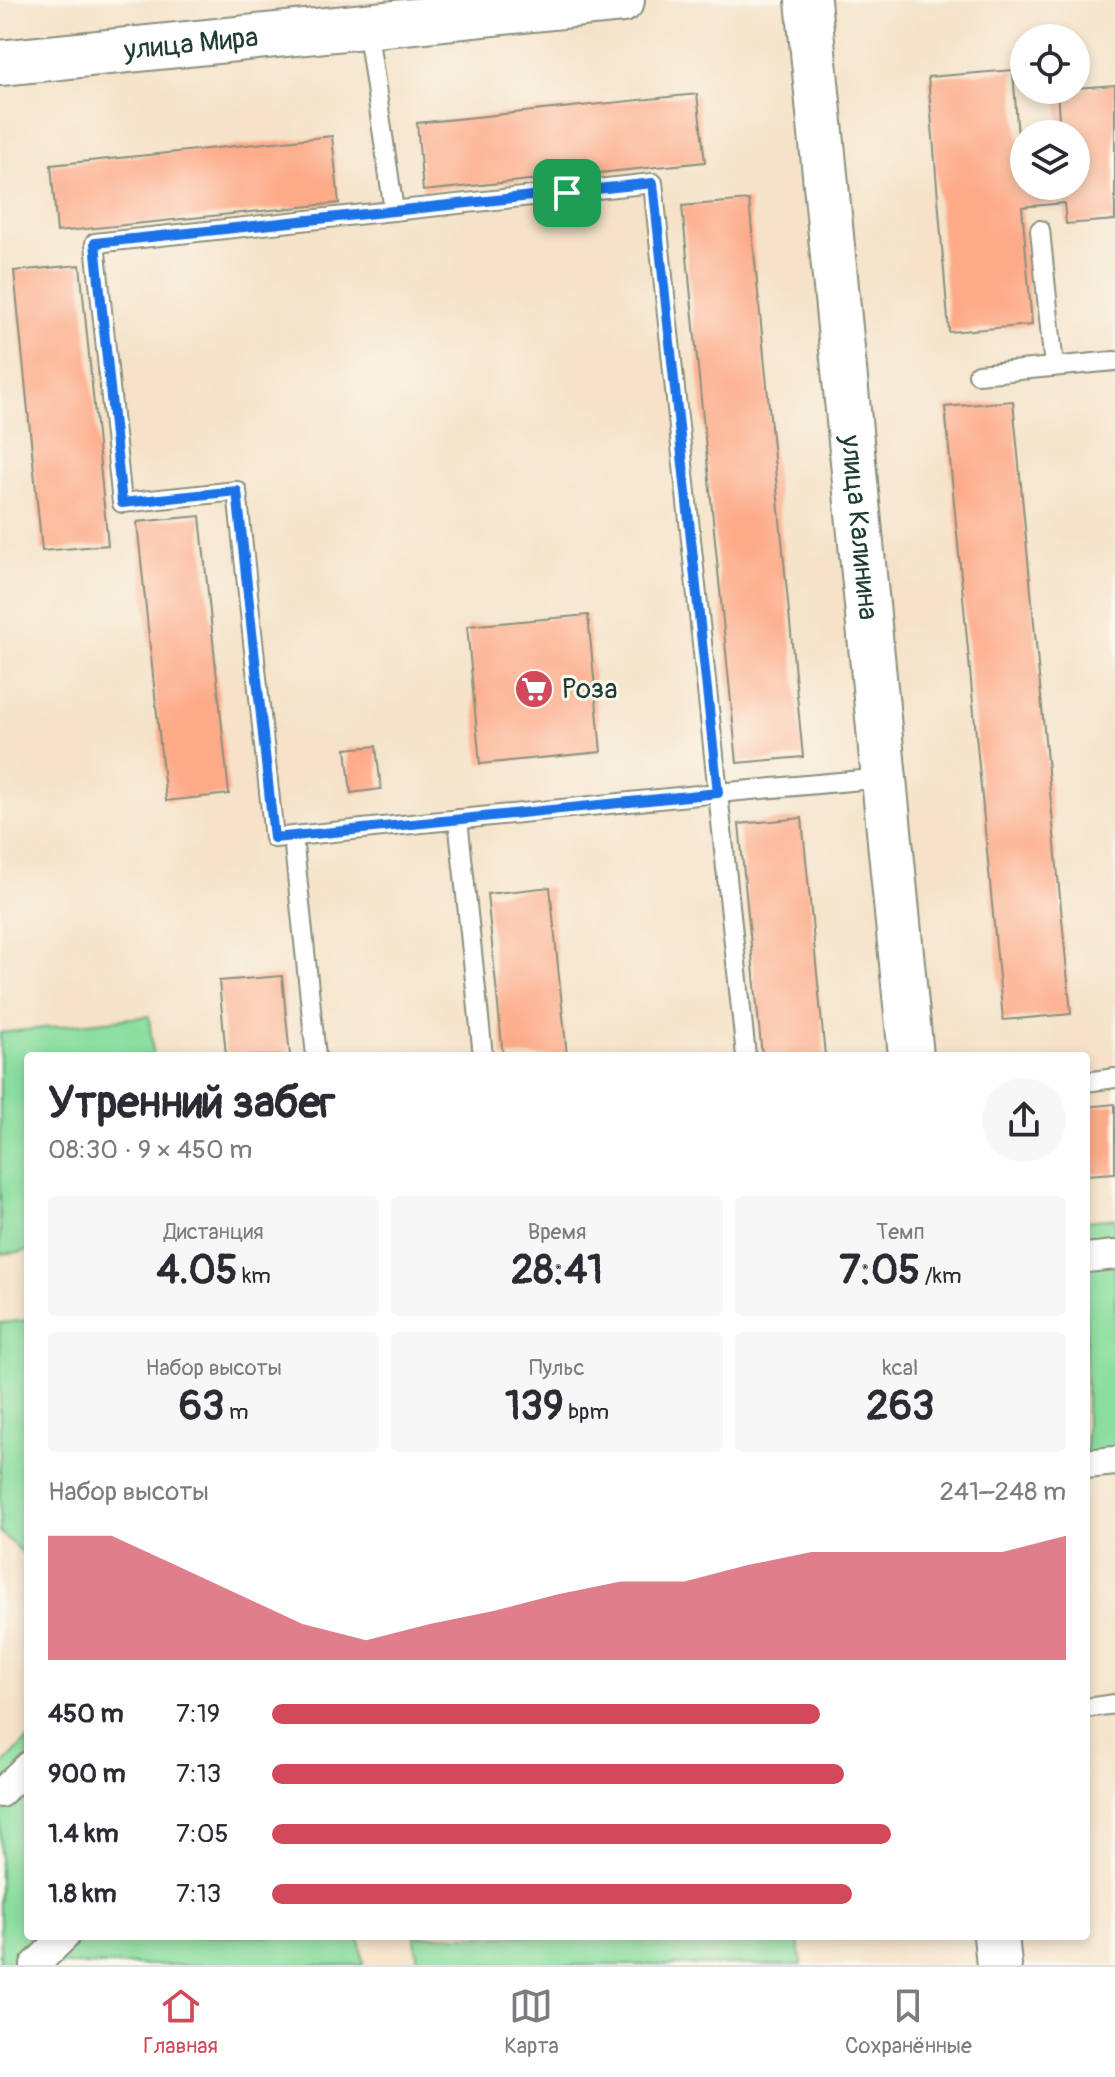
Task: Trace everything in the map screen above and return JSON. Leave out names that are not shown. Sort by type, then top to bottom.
[{"type":"street","name":"улица Мира","points":[[0,63],[622,0]]},
{"type":"street","name":"улица Калинина","points":[[808,0],[911,1052]]},
{"type":"street","points":[[1090,1258],[1115,1255]]},
{"type":"street","points":[[1090,1464],[1115,1461]]},
{"type":"street","points":[[0,1793],[24,1770]]},
{"type":"street","points":[[35,1965],[61,1940]]},
{"type":"street","points":[[996,1940],[999,1965]]},
{"type":"lane","points":[[367,26],[394,211]]},
{"type":"lane","points":[[746,1052],[718,793],[653,183],[95,243],[122,503],[237,491],[274,838],[718,793],[884,778]]},
{"type":"lane","points":[[1040,230],[1054,367]]},
{"type":"lane","points":[[978,374],[1115,361]]},
{"type":"lane","points":[[458,819],[483,1052]]},
{"type":"lane","points":[[293,837],[316,1052]]},
{"type":"lane","points":[[1090,1081],[1115,1078]]},
{"type":"lane","points":[[1090,1707],[1115,1704]]},
{"type":"green space","points":[[149,1016],[153,1052],[24,1052],[24,1251],[0,1254],[0,1033]]},
{"type":"green space","points":[[1115,1218],[1115,1454],[1090,1457],[1090,1221]]},
{"type":"green space","points":[[24,1320],[24,1554],[0,1532],[0,1323]]},
{"type":"green space","points":[[24,1743],[24,1940],[360,1940],[363,1965],[0,1965],[0,1768]]},
{"type":"green space","points":[[415,1940],[799,1940],[801,1965],[418,1965]]},
{"type":"building","points":[[1010,70],[1010,104],[1016,104],[1017,120],[1010,120],[1010,200],[1090,200],[1090,120],[1059,120],[1058,104],[1090,104],[1090,87],[1115,85],[1115,220],[1066,224],[1064,203],[1022,207],[1032,325],[949,332],[928,77]]},
{"type":"building","points":[[697,94],[705,162],[423,191],[417,123]]},
{"type":"building","points":[[332,136],[339,203],[57,232],[51,165]]},
{"type":"building","points":[[749,200],[803,757],[737,763],[682,206]]},
{"type":"building","points":[[80,265],[108,545],[42,551],[14,271]]},
{"type":"building","points":[[1013,401],[1071,1014],[1003,1020],[945,407]]},
{"type":"building","points":[[200,516],[229,794],[166,801],[137,522]]},
{"type":"building","name":"Роза","points":[[588,615],[601,752],[480,764],[467,626]]},
{"type":"building","points":[[376,746],[381,789],[351,793],[346,749]]},
{"type":"building","points":[[802,818],[825,1052],[762,1052],[739,824]]},
{"type":"building","points":[[550,887],[567,1052],[503,1052],[487,894]]},
{"type":"building","points":[[282,976],[290,1052],[226,1052],[219,981]]},
{"type":"building","points":[[1115,1104],[1115,1173],[1090,1175],[1090,1107]]},
{"type":"place","name":"Роза","points":[[534,689]]},
{"type":"route","points":[[653,183],[718,793],[274,838],[237,491],[122,503],[95,243],[567,193],[653,183]]}]
